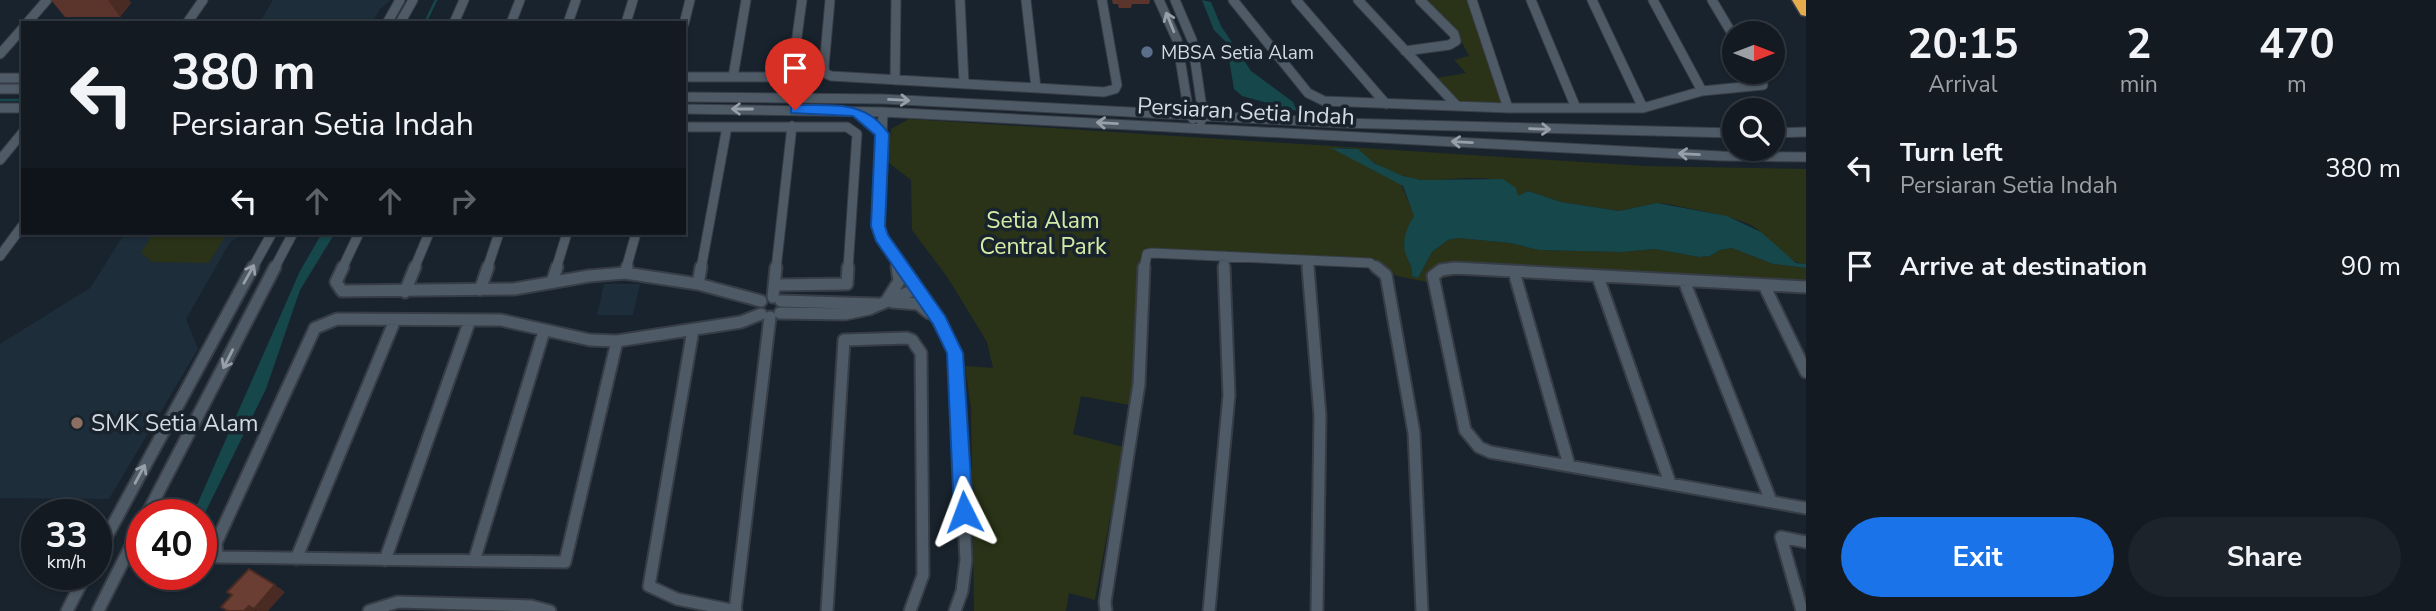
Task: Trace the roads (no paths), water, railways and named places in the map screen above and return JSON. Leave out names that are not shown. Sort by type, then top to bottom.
[{"type":"highway","points":[[1799,0],[1806,12]]},
{"type":"street","points":[[29,21],[47,0]]},
{"type":"street","points":[[188,21],[203,0]]},
{"type":"street","points":[[388,21],[400,0]]},
{"type":"street","points":[[401,21],[413,0]]},
{"type":"street","points":[[455,21],[464,0]]},
{"type":"street","points":[[511,21],[520,0]]},
{"type":"street","points":[[569,21],[576,0]]},
{"type":"street","points":[[627,21],[633,0]]},
{"type":"street","points":[[685,21],[690,0]]},
{"type":"street","points":[[733,77],[746,0]]},
{"type":"street","points":[[686,76],[788,76],[794,70],[802,0]]},
{"type":"street","points":[[830,0],[824,67],[825,73],[831,76],[1104,92],[1115,89],[1117,81],[1101,0]]},
{"type":"street","points":[[895,80],[896,0]]},
{"type":"street","points":[[960,0],[964,84]]},
{"type":"street","points":[[1026,0],[1036,88]]},
{"type":"street","points":[[1159,0],[1176,35],[1189,114],[1199,127]]},
{"type":"street","points":[[1175,0],[1182,10],[1191,36],[1203,114],[1199,127]]},
{"type":"street","points":[[1233,0],[1308,93],[1316,99],[1508,108],[1643,108],[1702,91],[1762,84]]},
{"type":"street","points":[[1296,0],[1386,104]]},
{"type":"street","points":[[1358,0],[1457,106]]},
{"type":"street","points":[[1405,51],[1456,41],[1454,34],[1420,0]]},
{"type":"street","points":[[1472,0],[1508,108]]},
{"type":"street","points":[[1531,0],[1576,108]]},
{"type":"street","points":[[1592,0],[1643,108]]},
{"type":"street","points":[[1653,0],[1702,91]]},
{"type":"street","points":[[1712,0],[1724,21]]},
{"type":"street","points":[[0,54],[21,30]]},
{"type":"street","points":[[0,78],[21,78]]},
{"type":"street","points":[[0,89],[21,89]]},
{"type":"street","points":[[1158,112],[1180,103],[1186,94]]},
{"type":"street","points":[[1199,94],[1217,113],[1227,116]]},
{"type":"street","name":"Persiaran Setia Indah","points":[[686,97],[810,97],[1203,114],[1340,123],[1722,133]]},
{"type":"street","points":[[810,97],[821,101],[870,102],[878,105],[883,112],[878,226],[881,237],[939,321],[955,353],[966,560],[957,611]]},
{"type":"street","points":[[0,107],[21,108]]},
{"type":"street","name":"Persiaran Setia Indah","points":[[686,109],[883,112],[1721,156],[1806,157]]},
{"type":"street","points":[[856,112],[872,122],[882,134]]},
{"type":"street","points":[[882,134],[892,121],[909,114]]},
{"type":"street","points":[[358,235],[336,282],[342,291],[514,289],[625,274],[698,284],[761,301],[758,309],[847,284],[857,134],[853,129],[686,127]]},
{"type":"street","points":[[698,284],[727,127]]},
{"type":"street","points":[[694,330],[649,586],[677,599],[736,611],[792,127]]},
{"type":"street","points":[[1785,133],[1806,132]]},
{"type":"street","points":[[0,160],[21,134]]},
{"type":"street","points":[[0,256],[21,228]]},
{"type":"street","points":[[112,527],[271,235]]},
{"type":"street","points":[[155,499],[292,235]]},
{"type":"street","points":[[405,292],[428,235]]},
{"type":"street","points":[[480,290],[498,235]]},
{"type":"street","points":[[552,282],[566,235]]},
{"type":"street","points":[[625,274],[635,235]]},
{"type":"street","points":[[1106,606],[1139,384],[1144,262],[1147,254],[1152,253],[1370,263],[1381,269],[1388,281],[1414,433],[1422,611]]},
{"type":"street","points":[[1209,611],[1229,395],[1224,256]]},
{"type":"street","points":[[882,303],[899,281],[895,258]]},
{"type":"street","points":[[1307,260],[1320,416],[1317,611]]},
{"type":"street","points":[[1806,287],[1455,268],[1441,270],[1433,276],[1465,430],[1479,447],[1490,452],[1806,508]]},
{"type":"street","points":[[1514,272],[1569,465]]},
{"type":"street","points":[[1598,277],[1670,483]]},
{"type":"street","points":[[1684,281],[1771,501]]},
{"type":"street","points":[[1764,285],[1806,372]]},
{"type":"street","points":[[617,341],[565,562],[217,557],[216,543],[315,328],[337,319],[501,320],[590,340],[617,341],[741,322],[773,305],[845,314],[869,309],[916,289]]},
{"type":"street","points":[[882,303],[918,304],[939,321]]},
{"type":"street","points":[[296,559],[396,320]]},
{"type":"street","points":[[385,560],[470,320]]},
{"type":"street","points":[[474,561],[544,331]]},
{"type":"street","points":[[827,611],[844,340],[848,338],[907,338],[912,340],[921,353],[923,575],[910,611]]},
{"type":"street","points":[[1802,611],[1781,537],[1806,542]]},
{"type":"street","points":[[98,611],[126,556]]},
{"type":"street","points":[[67,611],[78,590]]},
{"type":"street","points":[[369,611],[398,602],[466,608],[531,606],[550,611]]},
{"type":"waterway","points":[[426,21],[436,0]]},
{"type":"waterway","points":[[0,100],[21,100]]},
{"type":"place","name":"MBSA Setia Alam","points":[[1147,52]]},
{"type":"place","name":"SMK Setia Alam","points":[[77,423]]},
{"type":"park label","name":"Setia Alam Central Park","points":[[1043,233]]}]
